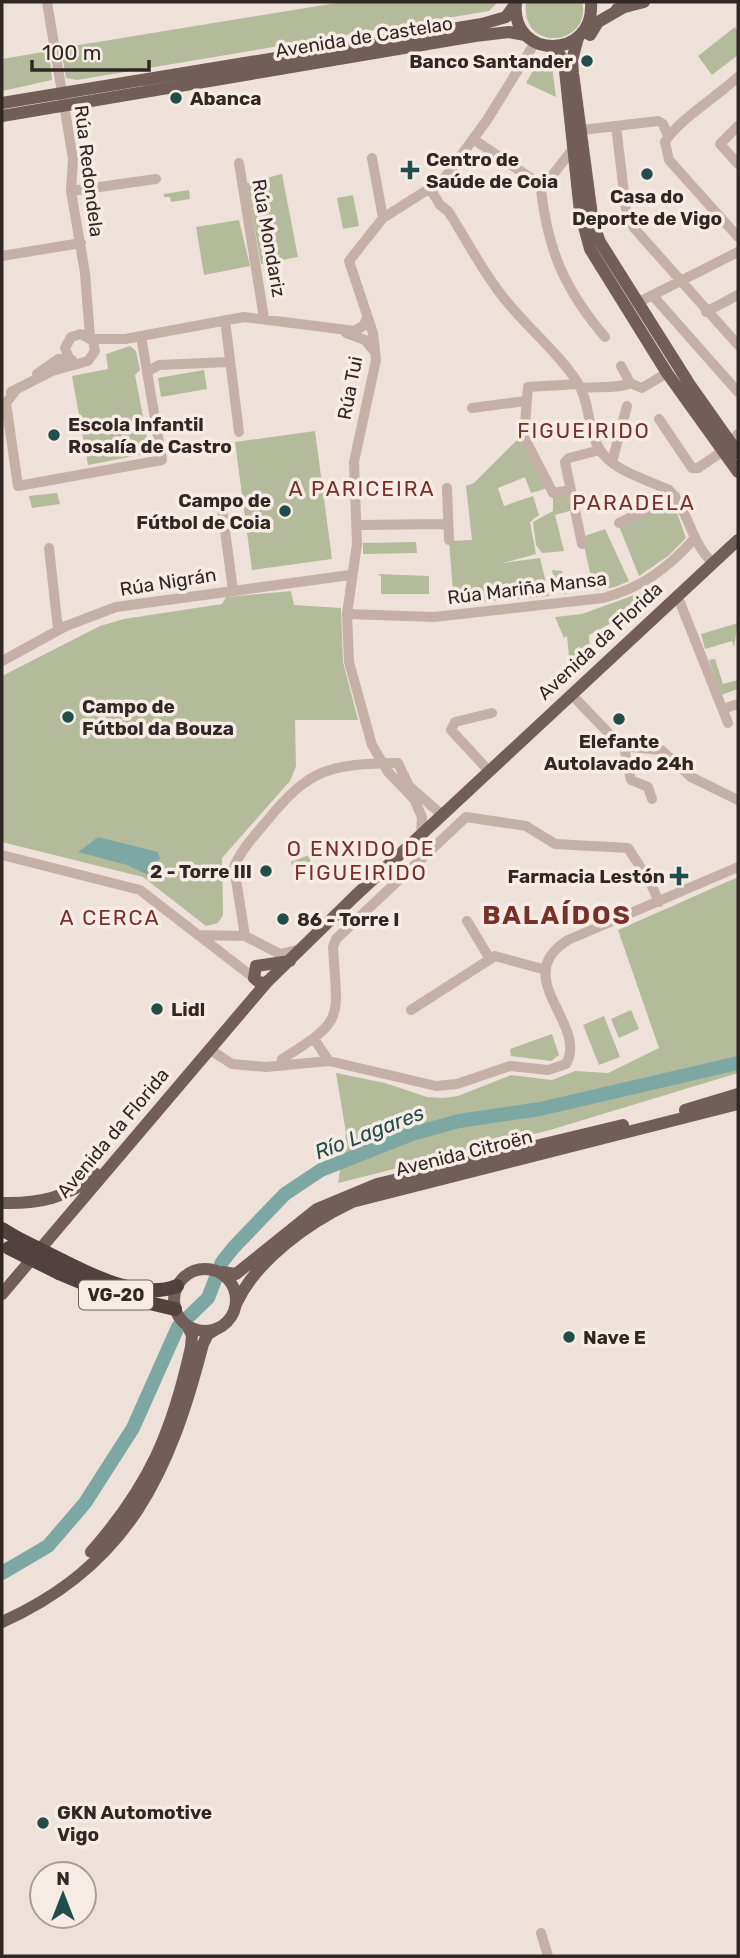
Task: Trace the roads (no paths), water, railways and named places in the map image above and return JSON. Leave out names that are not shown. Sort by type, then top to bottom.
[{"type":"highway","name":"VG-20","points":[[2,1230],[7,1244],[61,1267],[107,1293],[175,1310]]},
{"type":"highway","name":"VG-20","points":[[61,1267],[123,1285],[158,1290],[177,1286]]},
{"type":"main road","points":[[514,2],[518,22],[525,35],[561,55],[570,79],[582,130],[593,223],[605,252],[733,445],[738,472]]},
{"type":"main road","name":"Avenida de Castelao","points":[[470,32],[506,17],[514,2]]},
{"type":"main road","points":[[591,2],[589,21],[578,38],[570,79],[572,150],[580,212],[590,249],[667,373],[733,445]]},
{"type":"main road","points":[[589,21],[608,11],[644,2]]},
{"type":"main road","points":[[570,79],[579,50],[598,22],[624,7]]},
{"type":"main road","points":[[470,32],[476,41],[513,37],[531,48],[555,57],[570,79]]},
{"type":"main road","name":"Avenida de Castelao","points":[[2,103],[63,99],[470,32],[509,32],[525,35]]},
{"type":"main road","points":[[548,46],[567,44],[578,38]]},
{"type":"main road","name":"Avenida de Castelao","points":[[2,116],[63,99]]},
{"type":"main road","name":"Avenida da Florida","points":[[2,1294],[255,998],[262,980],[290,961],[299,949],[421,834],[738,540]]},
{"type":"main road","points":[[264,965],[290,961]]},
{"type":"main road","points":[[262,980],[271,971],[264,965]]},
{"type":"main road","name":"Avenida Citroën","points":[[229,1275],[317,1209],[347,1194],[738,1094]]},
{"type":"main road","name":"Avenida Citroën","points":[[236,1304],[245,1285],[286,1246],[310,1225],[352,1202],[738,1104]]},
{"type":"main road","points":[[2,1203],[23,1203],[60,1197],[98,1172],[106,1170]]},
{"type":"main road","points":[[2,1622],[55,1593],[91,1563],[137,1513],[160,1474],[189,1393],[202,1344],[208,1334],[228,1322],[236,1304],[229,1275],[202,1270],[192,1273],[177,1286],[175,1310],[192,1330]]},
{"type":"main road","points":[[192,1330],[218,1328]]},
{"type":"main road","points":[[2,1614],[53,1585],[89,1555],[142,1488],[165,1441],[184,1377],[192,1330]]},
{"type":"main road","points":[[181,1448],[189,1393]]},
{"type":"street","name":"Rúa Redondela","points":[[47,3],[73,159],[71,191],[81,243],[91,338]]},
{"type":"street","name":"Rúa Tui","points":[[426,803],[414,799],[382,763],[372,745],[351,677],[347,614],[350,575],[357,544],[355,449],[376,372],[375,352],[367,318],[349,261],[383,218],[431,190],[456,165],[531,48]]},
{"type":"street","points":[[738,78],[668,136],[665,142],[668,160],[738,237]]},
{"type":"street","points":[[582,130],[658,121],[663,124],[668,136]]},
{"type":"street","points":[[616,126],[629,219],[706,312],[738,345]]},
{"type":"street","points":[[738,126],[719,144],[738,164]]},
{"type":"street","points":[[473,139],[544,187]]},
{"type":"street","points":[[572,150],[544,187],[546,227],[552,251],[570,287],[605,337]]},
{"type":"street","points":[[372,158],[383,218]]},
{"type":"street","name":"Rúa Mondariz","points":[[239,163],[264,318]]},
{"type":"street","points":[[71,191],[156,179]]},
{"type":"street","points":[[431,190],[440,205],[449,211],[497,290],[558,356],[580,386],[600,450],[612,462],[675,496],[693,540],[712,563]]},
{"type":"street","points":[[2,256],[81,243]]},
{"type":"street","points":[[637,303],[738,252]]},
{"type":"street","points":[[706,312],[738,295]]},
{"type":"street","points":[[653,296],[738,392]]},
{"type":"street","points":[[32,379],[88,361],[95,351],[125,339],[225,320],[264,318],[343,331],[365,340],[375,352]]},
{"type":"street","points":[[343,331],[359,329],[367,318]]},
{"type":"street","points":[[225,320],[239,432]]},
{"type":"street","points":[[69,358],[65,348],[69,338],[81,334],[91,338],[125,339]]},
{"type":"street","points":[[16,390],[6,403],[18,486],[162,460],[141,336]]},
{"type":"street","points":[[91,338],[95,351]]},
{"type":"street","points":[[2,397],[58,359],[69,358],[79,363]]},
{"type":"street","points":[[147,372],[159,365],[230,362]]},
{"type":"street","points":[[621,366],[630,383],[642,388],[667,373]]},
{"type":"street","points":[[571,490],[552,493],[524,437],[528,387],[623,387],[630,383]]},
{"type":"street","points":[[472,408],[526,401]]},
{"type":"street","points":[[612,462],[627,406]]},
{"type":"street","points":[[659,419],[692,468],[698,468],[733,445]]},
{"type":"street","points":[[582,544],[565,462],[569,458],[600,450]]},
{"type":"street","points":[[446,488],[449,540]]},
{"type":"street","points":[[619,523],[675,496]]},
{"type":"street","points":[[221,501],[233,590]]},
{"type":"street","points":[[356,525],[448,524]]},
{"type":"street","name":"Rúa Mariña Mansa","points":[[347,614],[434,617],[603,598],[628,592],[650,580],[693,540]]},
{"type":"street","points":[[49,548],[58,629]]},
{"type":"street","name":"Rúa Nigrán","points":[[2,661],[58,629],[123,606],[350,575]]},
{"type":"street","points":[[677,595],[728,723]]},
{"type":"street","points":[[571,694],[617,743],[624,747],[661,750],[691,777],[738,800]]},
{"type":"street","points":[[723,709],[738,704]]},
{"type":"street","points":[[489,771],[451,730],[455,722],[492,713]]},
{"type":"street","points":[[362,764],[372,745]]},
{"type":"street","points":[[624,747],[631,780],[648,787],[652,799]]},
{"type":"street","points":[[264,965],[246,938],[234,867],[239,856],[297,787],[323,771],[362,764],[398,762],[404,772]]},
{"type":"street","points":[[362,764],[388,772],[404,772]]},
{"type":"street","name":"Rúa Tui","points":[[404,772],[409,786],[442,815]]},
{"type":"street","points":[[414,799],[422,817],[421,834]]},
{"type":"street","points":[[280,1066],[282,1059],[331,1025],[336,1012],[332,947],[336,939],[466,817],[526,826],[555,844],[628,848],[650,881],[659,902]]},
{"type":"street","points":[[2,855],[140,890],[226,956],[233,965],[262,980]]},
{"type":"street","points":[[209,1049],[232,1064],[280,1066],[329,1061],[436,1086],[457,1084],[510,1066],[555,1070],[566,1064],[571,1046],[547,987],[545,970],[553,951],[568,940],[738,867]]},
{"type":"street","points":[[467,921],[490,959]]},
{"type":"street","points":[[198,935],[246,938],[280,954],[299,949]]},
{"type":"street","points":[[226,956],[231,943],[246,938]]},
{"type":"street","points":[[411,1010],[490,959],[500,956],[545,970]]},
{"type":"street","points":[[310,1042],[329,1061]]},
{"type":"street","points":[[301,1062],[300,1053],[310,1042]]},
{"type":"street","points":[[541,1933],[548,1956]]},
{"type":"water","points":[[98,837],[158,852],[160,859],[148,875],[127,865],[78,852]]},
{"type":"waterway","name":"Río Lagares","points":[[2,1573],[48,1546],[85,1503],[133,1428],[178,1327],[208,1298],[222,1262],[234,1247],[285,1194],[321,1170],[412,1134],[459,1121],[540,1109],[738,1063]]},
{"type":"place","name":"Banco Santander","points":[[587,61]]},
{"type":"place","name":"Abanca","points":[[176,98]]},
{"type":"place","name":"Centro de Saúde de Coia","points":[[410,170]]},
{"type":"place","name":"Casa do Deporte de Vigo","points":[[647,174]]},
{"type":"place","name":"Escola Infantil Rosalía de Castro","points":[[54,435]]},
{"type":"place","name":"Campo de Fútbol de Coia","points":[[285,511]]},
{"type":"place","name":"Campo de Fútbol da Bouza","points":[[68,717]]},
{"type":"place","name":"Elefante Autolavado 24h","points":[[619,719]]},
{"type":"place","name":"2 - Torre III","points":[[266,871]]},
{"type":"place","name":"Farmacia Lestón","points":[[679,876]]},
{"type":"place","name":"86 - Torre I","points":[[283,919]]},
{"type":"place","name":"Lidl","points":[[157,1009]]},
{"type":"place","name":"Nave E","points":[[569,1337]]},
{"type":"place","name":"GKN Automotive Vigo","points":[[43,1823]]},
{"type":"district","name":"FIGUEIRIDO","points":[[584,430]]},
{"type":"district","name":"A PARICEIRA","points":[[362,488]]},
{"type":"district","name":"PARADELA","points":[[634,502]]},
{"type":"district","name":"O ENXIDO DE FIGUEIRIDO","points":[[361,860]]},
{"type":"district","name":"BALAÍDOS","points":[[557,915]]},
{"type":"district","name":"A CERCA","points":[[110,917]]}]
